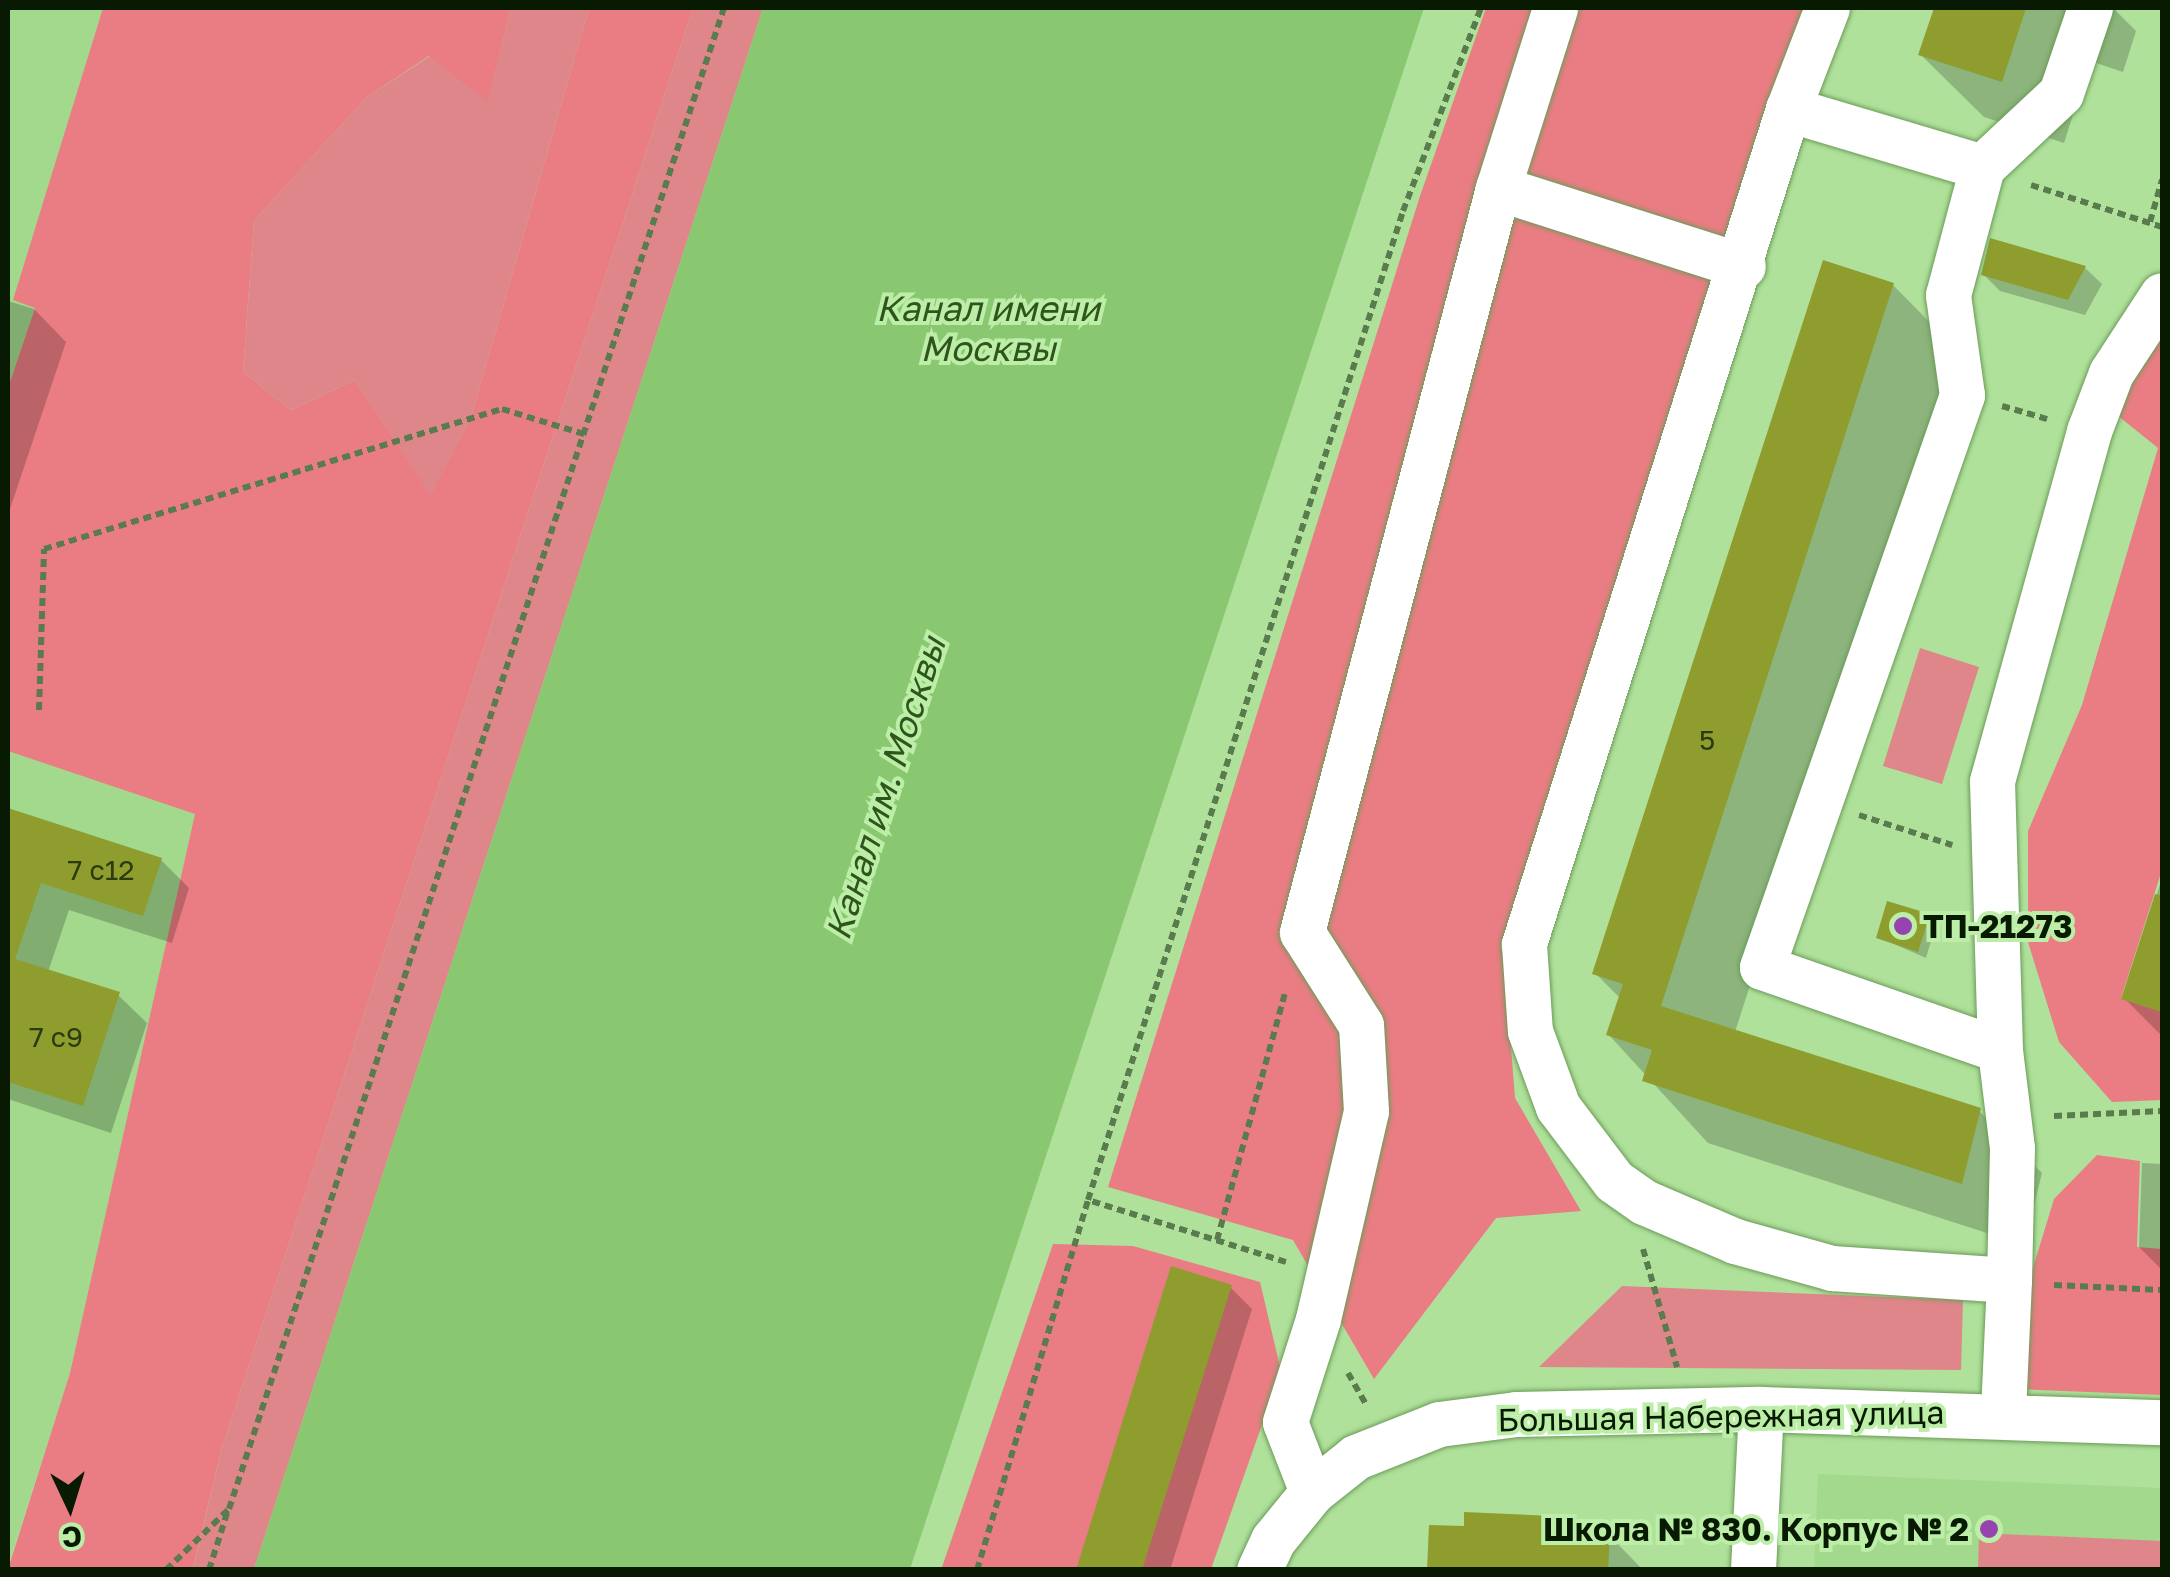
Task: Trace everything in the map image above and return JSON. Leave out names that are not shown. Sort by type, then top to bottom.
[{"type":"street","points":[[1312,1492],[1285,1422],[1318,1319],[1366,1111],[1361,1025],[1302,932],[1498,188],[1555,8]]},
{"type":"street","points":[[1827,8],[1788,109],[1742,266],[1524,944],[1530,1031],[1558,1107],[1614,1181],[1644,1202],[1735,1241],[1832,1268],[2009,1281]]},
{"type":"street","points":[[2000,1050],[1762,967],[1962,395],[1948,295],[1982,167],[2061,93],[2090,8]]},
{"type":"street","points":[[1788,109],[1982,167]]},
{"type":"street","points":[[1498,188],[1742,266]]},
{"type":"street","points":[[2003,1414],[2012,1148],[2000,1050],[1991,858],[1992,781],[2088,431],[2111,373],[2162,295]]},
{"type":"street","points":[[1754,1570],[1761,1409]]},
{"type":"street","name":"Большая Набережная улица","points":[[1259,1570],[1312,1492],[1356,1457],[1439,1424],[1516,1414],[1761,1409],[2162,1422]]},
{"type":"path","points":[[209,1570],[724,8]]},
{"type":"path","points":[[977,1570],[1088,1200],[1403,211],[1482,8]]},
{"type":"path","points":[[2150,222],[2162,180]]},
{"type":"path","points":[[2079,202],[2162,228]]},
{"type":"path","points":[[40,710],[44,549],[502,409],[584,434]]},
{"type":"path","points":[[2012,409],[2062,424]]},
{"type":"path","points":[[1820,802],[1991,858]]},
{"type":"path","points":[[1217,1240],[1302,932]]},
{"type":"path","points":[[2063,1116],[2162,1111]]},
{"type":"path","points":[[1088,1200],[1286,1261],[1387,1442]]},
{"type":"path","points":[[1644,1202],[1643,1262],[1679,1374],[1679,1411]]},
{"type":"path","points":[[2009,1281],[2162,1290]]},
{"type":"path","points":[[166,1570],[228,1509]]},
{"type":"shaded area","points":[[8,8],[103,8],[14,300],[35,307],[8,388]]},
{"type":"shaded area","points":[[103,8],[511,8],[488,102],[429,56],[367,97],[254,221],[243,372],[291,410],[355,380],[431,495],[471,417],[589,8],[693,8],[221,1451],[193,1569],[8,1569],[70,1373],[195,814],[8,751],[8,388],[35,308],[13,300]]},
{"type":"shaded area","points":[[511,8],[589,8],[471,417],[431,496],[355,380],[291,410],[243,372],[254,221],[367,97],[430,56],[488,101]]},
{"type":"shaded area","points":[[693,8],[763,8],[254,1569],[193,1570],[221,1451]]},
{"type":"shaded area","points":[[1486,8],[1806,8],[1503,945],[1515,1098],[1581,1211],[1496,1218],[1374,1379],[1293,1240],[1108,1187],[1420,196]]},
{"type":"shaded area","points":[[2162,323],[2162,870],[2121,998],[2162,1012],[2162,1100],[2112,1102],[2059,1042],[2028,942],[2028,831],[2082,705],[2158,448],[2112,411]]},
{"type":"shaded area","points":[[1920,648],[1979,667],[1942,784],[1883,766]]},
{"type":"shaded area","points":[[8,751],[195,814],[70,1373],[8,1566]]},
{"type":"shaded area","points":[[2097,1155],[2140,1161],[2137,1247],[2162,1249],[2162,1395],[2016,1389],[2028,1284],[2054,1199]]},
{"type":"shaded area","points":[[1053,1244],[1133,1246],[1260,1282],[1281,1371],[1211,1569],[941,1570]]},
{"type":"shaded area","points":[[1622,1286],[1963,1300],[1961,1370],[1539,1367]]},
{"type":"shaded area","name":"Школа № 830. Корпус № 2","points":[[1818,1474],[2162,1488],[2162,1569],[1814,1570]]},
{"type":"shaded area","points":[[1979,1533],[2162,1541],[2162,1569],[1978,1569]]},
{"type":"water","name":"Канал имени Москвы","points":[[763,8],[1424,8],[910,1569],[254,1569]]},
{"type":"building","points":[[1934,8],[2026,8],[2002,82],[1918,55]]},
{"type":"building","points":[[1990,238],[2086,266],[2068,300],[1981,275]]},
{"type":"building","points":[[1823,260],[1894,283],[1661,1006],[1981,1108],[1962,1184],[1642,1081],[1652,1050],[1606,1035],[1623,984],[1592,974]]},
{"type":"building","points":[[8,808],[162,858],[143,916],[41,883],[15,959],[120,992],[83,1106],[8,1082]]},
{"type":"building","points":[[2155,894],[2162,895],[2162,1012],[2121,999]]},
{"type":"building","name":"ТП-21273","points":[[1887,901],[1930,914],[1918,952],[1876,938]]},
{"type":"building","points":[[1171,1266],[1232,1285],[1142,1570],[1076,1570]]},
{"type":"building","points":[[1464,1512],[1576,1517],[1575,1531],[1610,1533],[1608,1570],[1427,1570],[1429,1525],[1464,1526]]},
{"type":"place","name":"ТП-21273","points":[[1903,926]]},
{"type":"place","name":"Школа № 830. Корпус № 2","points":[[1989,1529]]},
{"type":"water label","name":"Канал им. Москвы","points":[[885,788]]}]
